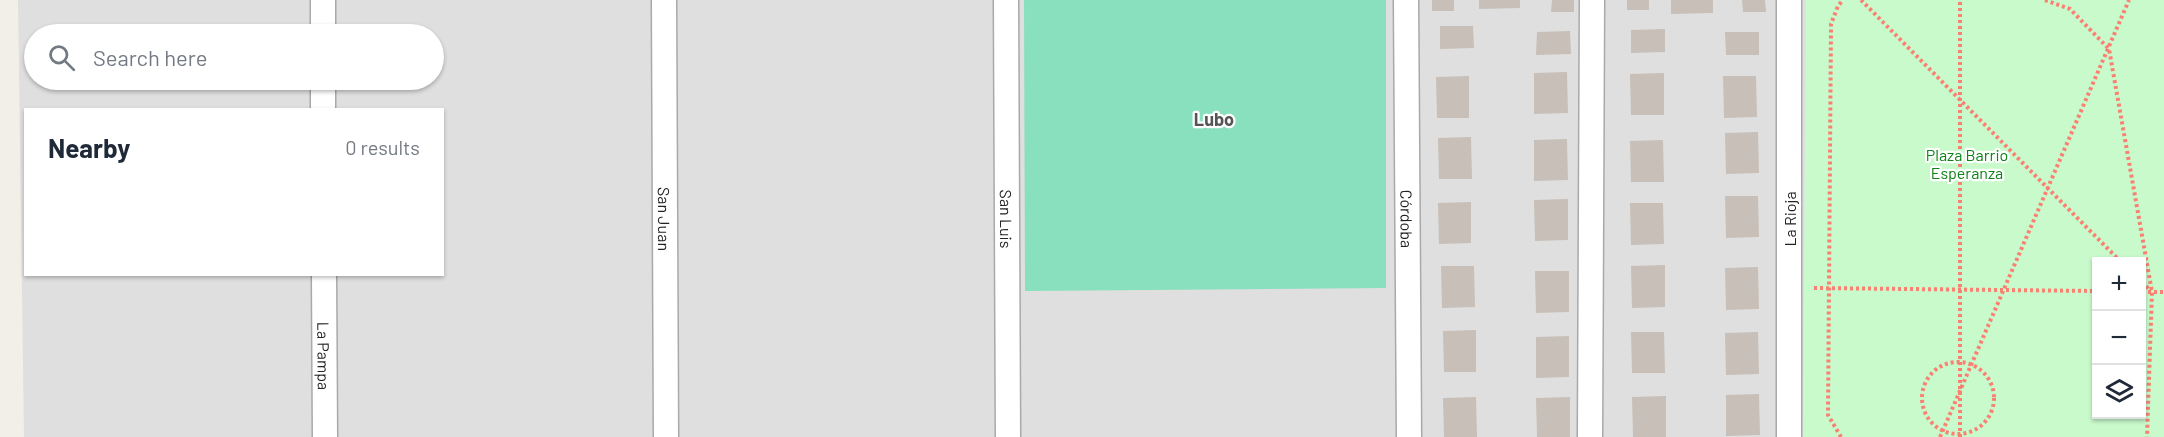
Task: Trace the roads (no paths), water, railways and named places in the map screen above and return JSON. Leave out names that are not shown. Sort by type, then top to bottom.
[{"type":"street","points":[[323,0],[323,24]]},
{"type":"street","name":"San Juan","points":[[664,0],[666,437]]},
{"type":"street","name":"San Luis","points":[[1006,0],[1008,437]]},
{"type":"street","name":"Córdoba","points":[[1406,0],[1409,437]]},
{"type":"street","points":[[1590,437],[1592,0]]},
{"type":"street","name":"La Rioja","points":[[1789,0],[1789,437]]},
{"type":"street","points":[[323,90],[323,108]]},
{"type":"street","name":"La Pampa","points":[[324,276],[325,437]]},
{"type":"district","name":"Lubo","points":[[1214,119]]},
{"type":"park label","name":"Plaza Barrio Esperanza","points":[[1967,163]]}]
